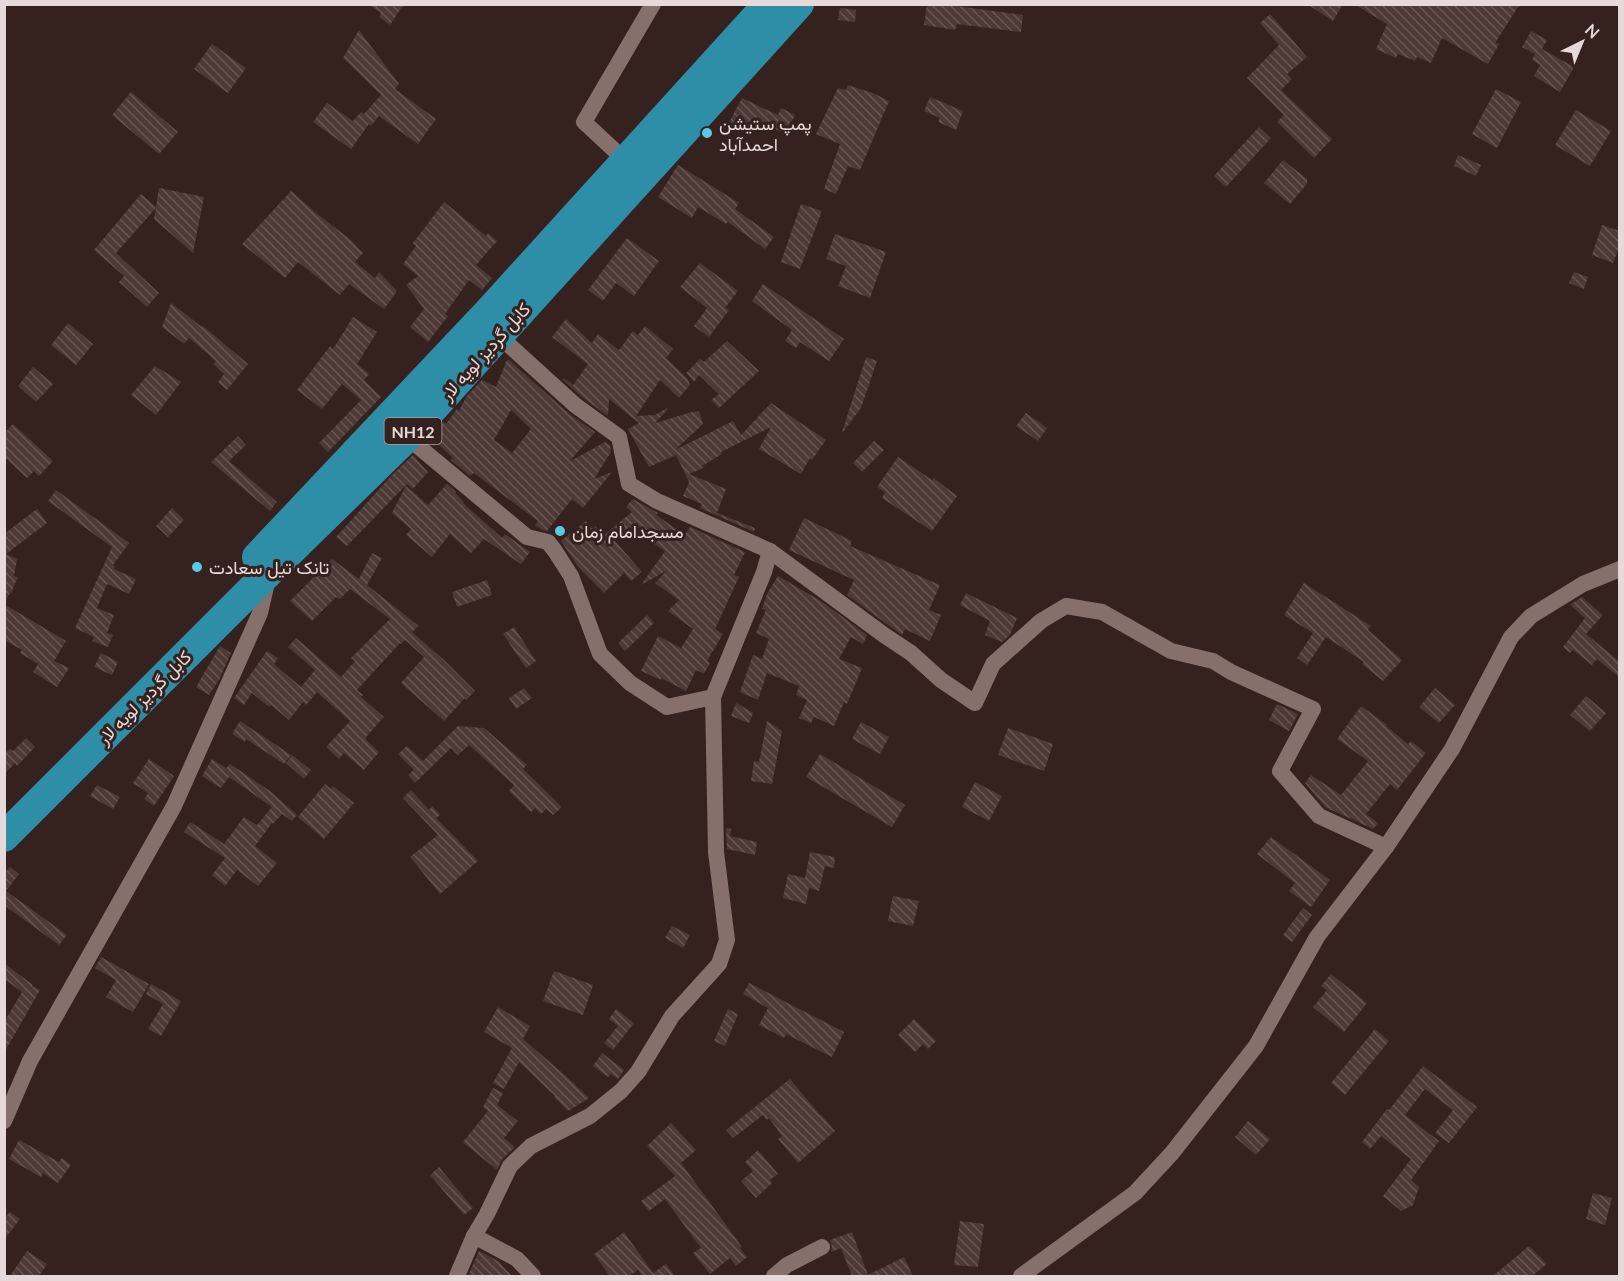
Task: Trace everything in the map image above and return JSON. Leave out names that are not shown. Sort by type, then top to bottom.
[{"type":"highway","name":"کابل گردیز لویه لار","points":[[4,810],[259,554],[492,308],[768,4]]},
{"type":"highway","name":"کابل گردیز لویه لار","points":[[4,837],[407,437],[799,4]]},
{"type":"street","points":[[626,161],[584,122],[653,4]]},
{"type":"street","points":[[499,336],[575,405],[619,437],[629,484],[657,501],[770,550],[910,653],[941,680],[975,703],[993,664],[1041,621],[1066,606],[1102,612],[1171,651],[1213,661],[1231,672],[1313,709],[1280,771],[1319,816],[1386,847]]},
{"type":"street","points":[[407,437],[527,537],[548,542],[571,576],[600,654],[630,683],[667,706],[714,697]]},
{"type":"street","points":[[457,1276],[474,1236],[510,1166],[531,1146],[590,1116],[621,1092],[638,1072],[672,1016],[719,964],[727,940],[716,852],[714,697],[764,572],[770,550]]},
{"type":"street","points":[[1021,1276],[1135,1193],[1172,1153],[1256,1046],[1317,937],[1386,847],[1452,749],[1511,637],[1531,616],[1583,584],[1620,569]]},
{"type":"street","points":[[4,1121],[30,1062],[174,806],[260,613],[270,571]]},
{"type":"street","points":[[474,1236],[517,1259],[533,1276]]},
{"type":"street","points":[[774,1276],[787,1265],[822,1247]]},
{"type":"building","points":[[368,4],[404,4],[390,25],[379,17],[381,13]]},
{"type":"building","points":[[927,4],[1023,15],[1021,32],[957,24],[955,30],[924,25]]},
{"type":"building","points":[[1307,4],[1343,4],[1333,21]]},
{"type":"building","points":[[1354,4],[1520,4],[1495,43],[1499,44],[1488,64],[1442,38],[1431,63],[1417,57],[1415,61],[1398,54],[1396,58],[1376,49],[1387,24]]},
{"type":"building","points":[[840,8],[856,10],[855,22],[838,20]]},
{"type":"building","points":[[1270,14],[1307,57],[1287,74],[1292,79],[1281,90],[1332,139],[1314,158],[1277,122],[1284,115],[1247,78],[1279,45],[1260,23]]},
{"type":"building","points":[[359,30],[399,84],[395,89],[436,119],[418,144],[379,116],[371,126],[369,124],[351,149],[313,122],[327,103],[353,121],[361,112],[364,114],[381,95],[343,58]]},
{"type":"building","points":[[1531,31],[1547,40],[1542,49],[1574,67],[1560,92],[1534,76],[1540,65],[1532,60],[1535,54],[1522,47]]},
{"type":"building","points":[[212,44],[246,68],[228,93],[194,69]]},
{"type":"building","points":[[848,85],[889,101],[860,170],[848,166],[836,194],[824,189],[840,144],[816,134],[838,88],[846,90]]},
{"type":"building","points":[[1496,89],[1521,102],[1497,148],[1472,134]]},
{"type":"building","points":[[131,92],[178,132],[159,154],[112,115]]},
{"type":"building","points":[[930,97],[963,111],[956,130],[938,122],[940,118],[924,111]]},
{"type":"building","points":[[742,98],[778,115],[781,108],[795,115],[786,134],[754,120],[747,133],[729,123]]},
{"type":"building","points":[[1576,110],[1611,131],[1590,166],[1555,145]]},
{"type":"building","points":[[1259,127],[1271,138],[1226,187],[1214,176]]},
{"type":"building","points":[[1458,155],[1481,165],[1476,176],[1454,166]]},
{"type":"building","points":[[1283,160],[1307,179],[1307,184],[1290,204],[1264,183]]},
{"type":"building","points":[[678,165],[739,203],[735,209],[774,237],[765,249],[728,222],[726,224],[698,207],[692,218],[658,197]]},
{"type":"building","points":[[159,188],[204,197],[193,253],[154,219],[156,208],[116,253],[159,293],[147,307],[119,282],[124,276],[94,250],[141,194],[156,207]]},
{"type":"building","points":[[291,191],[351,240],[363,253],[355,262],[375,278],[379,272],[397,291],[384,309],[349,284],[340,295],[298,262],[285,278],[242,244]]},
{"type":"building","points":[[444,202],[486,236],[488,233],[497,241],[476,265],[492,278],[482,290],[469,280],[445,314],[448,316],[428,342],[410,327],[424,309],[406,285],[418,276],[403,264],[416,246],[413,243]]},
{"type":"building","points":[[801,204],[822,211],[800,269],[781,262]]},
{"type":"building","points":[[1602,225],[1620,231],[1620,245],[1613,263],[1592,255]]},
{"type":"building","points":[[835,234],[886,252],[870,298],[838,286],[846,266],[826,259]]},
{"type":"building","points":[[627,238],[659,261],[634,296],[616,283],[603,301],[588,290]]},
{"type":"building","points":[[700,263],[738,291],[725,308],[729,310],[709,337],[694,326],[707,308],[680,287]]},
{"type":"building","points":[[1574,272],[1588,277],[1584,289],[1569,283]]},
{"type":"building","points":[[763,284],[844,339],[829,361],[800,342],[796,348],[785,341],[792,330],[752,301]]},
{"type":"building","points":[[171,303],[203,326],[248,364],[227,390],[218,382],[224,374],[213,364],[216,361],[189,338],[184,344],[162,327]]},
{"type":"building","points":[[353,317],[377,332],[357,364],[369,374],[364,380],[381,397],[328,452],[319,443],[361,400],[342,384],[322,409],[297,390],[330,346],[333,349]]},
{"type":"building","points":[[566,319],[592,343],[598,334],[619,350],[633,331],[638,335],[645,326],[673,349],[666,358],[688,379],[690,385],[679,398],[660,380],[636,416],[655,415],[667,408],[655,423],[699,411],[703,424],[675,450],[733,421],[741,435],[771,403],[826,440],[812,460],[810,458],[801,474],[759,449],[771,427],[721,452],[722,454],[702,466],[703,468],[689,474],[726,489],[717,513],[755,528],[754,532],[700,508],[702,504],[683,496],[689,482],[676,455],[649,467],[628,429],[639,423],[609,399],[608,416],[563,380],[564,378],[573,385],[588,364],[552,337]]},
{"type":"building","points":[[68,323],[93,344],[76,365],[51,345]]},
{"type":"building","points":[[727,341],[759,371],[719,408],[711,400],[719,394],[699,375],[694,382],[686,373],[700,359],[704,362]]},
{"type":"building","points":[[866,357],[877,361],[861,408],[842,432]]},
{"type":"building","points":[[508,359],[568,413],[595,432],[569,462],[605,442],[610,445],[611,452],[594,479],[612,472],[583,508],[572,499],[547,531],[535,525],[538,521],[474,473],[470,476],[451,460],[453,458],[437,443],[434,446],[427,440],[444,422],[446,424],[457,409],[459,411],[466,397],[482,380],[496,387]],"holes":[[[511,410],[531,429],[512,453],[494,440]]]},
{"type":"building","points":[[155,366],[181,382],[156,415],[131,395]]},
{"type":"building","points":[[33,367],[53,384],[36,402],[18,386]]},
{"type":"building","points":[[1026,413],[1047,428],[1038,441],[1016,426]]},
{"type":"building","points":[[13,424],[53,461],[39,476],[34,471],[27,478],[4,457],[4,433]]},
{"type":"building","points":[[238,436],[246,445],[229,461],[277,502],[270,511],[211,462]]},
{"type":"building","points":[[874,441],[884,450],[862,472],[853,463]]},
{"type":"building","points":[[413,455],[428,472],[413,489],[407,484],[347,546],[336,537],[391,476]]},
{"type":"building","points":[[898,457],[932,480],[934,478],[957,496],[932,531],[882,498],[885,492],[877,487]]},
{"type":"building","points":[[447,484],[463,503],[502,538],[505,534],[530,552],[521,564],[484,539],[471,553],[450,534],[432,557],[406,535],[411,529],[392,513],[406,486],[428,505]]},
{"type":"building","points":[[56,490],[129,543],[113,565],[114,569],[136,579],[129,594],[107,584],[97,608],[114,615],[107,633],[113,635],[108,647],[92,641],[94,637],[75,628],[112,547],[48,501]]},
{"type":"building","points":[[633,499],[658,513],[656,515],[685,535],[690,527],[745,552],[734,575],[739,577],[715,629],[723,634],[707,661],[710,663],[704,674],[696,670],[686,691],[641,671],[658,636],[681,648],[693,629],[668,611],[679,600],[655,583],[666,571],[641,585],[665,551],[629,527],[615,541],[642,572],[631,581],[624,573],[604,593],[578,567],[561,541],[586,521],[592,529],[596,526],[603,536],[632,512],[626,507]]},
{"type":"building","points":[[172,508],[184,520],[168,537],[156,526]]},
{"type":"building","points":[[37,509],[47,523],[6,554],[17,559],[14,576],[18,577],[12,595],[11,591],[4,604],[4,534]]},
{"type":"building","points":[[804,518],[852,541],[850,546],[940,585],[929,610],[941,615],[930,641],[905,629],[902,635],[847,595],[854,580],[789,550]]},
{"type":"building","points":[[372,553],[382,558],[367,585],[419,626],[412,632],[475,691],[466,700],[465,698],[444,721],[401,683],[424,657],[405,640],[400,643],[357,690],[363,695],[361,697],[384,717],[366,737],[366,740],[379,752],[364,770],[344,753],[339,759],[326,747],[350,721],[317,692],[306,705],[303,702],[289,720],[252,693],[244,705],[234,698],[267,651],[278,658],[274,664],[301,687],[315,670],[288,647],[296,638],[341,677],[355,661],[351,658],[390,619],[350,589],[340,599],[336,597],[312,621],[290,601],[332,559],[359,579]]},
{"type":"building","points":[[778,576],[821,601],[867,635],[863,644],[851,637],[839,659],[862,668],[847,704],[844,702],[834,726],[814,717],[811,723],[799,718],[807,700],[796,695],[799,686],[767,673],[758,700],[740,692],[753,655],[762,659],[769,639],[756,633],[766,610],[762,609],[767,594]]},
{"type":"building","points":[[487,580],[492,595],[457,607],[452,592]]},
{"type":"building","points":[[1304,583],[1371,626],[1368,630],[1402,660],[1383,681],[1362,664],[1364,662],[1326,637],[1307,665],[1297,658],[1313,633],[1284,615]]},
{"type":"building","points":[[966,593],[1017,618],[1010,635],[1002,642],[985,635],[990,621],[960,605]]},
{"type":"building","points":[[1582,597],[1603,615],[1586,634],[1620,662],[1620,678],[1597,659],[1592,665],[1573,650],[1570,653],[1563,647],[1585,618],[1570,605]]},
{"type":"building","points":[[4,604],[66,641],[54,661],[69,668],[57,687],[33,672],[38,664],[20,653],[22,650],[4,640]]},
{"type":"building","points":[[647,615],[654,623],[625,651],[618,643]]},
{"type":"building","points":[[514,627],[536,661],[526,668],[503,634]]},
{"type":"building","points":[[220,646],[231,653],[219,680],[209,695],[196,687]]},
{"type":"building","points":[[101,653],[118,662],[112,675],[94,667]]},
{"type":"building","points":[[524,688],[532,698],[516,709],[509,698]]},
{"type":"building","points":[[1435,688],[1455,705],[1439,723],[1419,707]]},
{"type":"building","points":[[1586,696],[1606,713],[1590,731],[1570,715]]},
{"type":"building","points":[[736,703],[753,713],[749,723],[731,716]]},
{"type":"building","points":[[1277,704],[1298,714],[1289,731],[1269,720]]},
{"type":"building","points":[[1361,706],[1408,744],[1411,741],[1426,753],[1397,790],[1390,784],[1366,814],[1378,823],[1373,829],[1325,807],[1305,783],[1311,775],[1341,795],[1368,761],[1337,739]]},
{"type":"building","points":[[240,721],[291,755],[284,764],[246,739],[245,742],[232,734]]},
{"type":"building","points":[[767,721],[782,731],[772,784],[751,781],[754,761],[759,762]]},
{"type":"building","points":[[861,722],[889,737],[880,754],[852,739]]},
{"type":"building","points":[[458,726],[484,728],[527,765],[523,769],[562,807],[553,815],[546,809],[541,814],[535,808],[531,812],[509,791],[514,785],[469,745],[458,755],[451,748],[415,783],[408,775],[414,770],[398,754],[407,746],[423,761]]},
{"type":"building","points":[[1008,728],[1053,744],[1044,771],[998,755]]},
{"type":"building","points":[[26,738],[35,747],[17,766],[15,763],[4,774],[4,754],[10,749],[13,751]]},
{"type":"building","points":[[820,754],[905,805],[892,827],[806,777]]},
{"type":"building","points":[[292,755],[311,770],[304,779],[286,763]]},
{"type":"building","points":[[149,759],[174,776],[154,806],[144,799],[148,793],[133,783]]},
{"type":"building","points":[[212,759],[226,768],[230,764],[270,791],[297,815],[292,821],[282,814],[272,823],[255,846],[277,863],[258,886],[237,870],[225,886],[212,875],[225,858],[184,832],[190,822],[224,844],[244,817],[257,825],[272,807],[229,777],[221,788],[202,776]]},
{"type":"building","points":[[975,782],[1002,796],[989,821],[962,807]]},
{"type":"building","points":[[325,784],[331,789],[333,786],[354,803],[324,839],[298,817]]},
{"type":"building","points":[[97,785],[120,797],[113,809],[90,796]]},
{"type":"building","points":[[411,790],[429,810],[432,806],[440,815],[436,818],[478,861],[440,894],[410,857],[438,835],[403,798]]},
{"type":"building","points":[[726,828],[731,829],[730,836],[757,842],[755,855],[727,849],[727,852]]},
{"type":"building","points":[[1271,837],[1330,880],[1311,907],[1289,891],[1295,883],[1257,854]]},
{"type":"building","points":[[810,852],[835,857],[834,868],[825,866],[819,891],[809,888],[806,904],[783,898],[788,874],[805,878]]},
{"type":"building","points":[[10,867],[19,874],[6,891],[67,935],[59,945],[4,905],[4,873]]},
{"type":"building","points":[[893,896],[919,901],[913,926],[888,921]]},
{"type":"building","points":[[1303,908],[1312,915],[1292,942],[1283,935]]},
{"type":"building","points":[[672,926],[690,935],[683,948],[665,938]]},
{"type":"building","points":[[101,957],[149,984],[133,1012],[106,997],[116,980],[95,968]]},
{"type":"building","points":[[4,963],[40,990],[4,1053],[4,1022],[22,992],[4,979]]},
{"type":"building","points":[[554,971],[593,985],[583,1015],[543,1001]]},
{"type":"building","points":[[1331,974],[1367,1003],[1344,1032],[1313,1007],[1327,990],[1321,986]]},
{"type":"building","points":[[749,983],[844,1032],[832,1057],[786,1034],[784,1038],[759,1025],[768,1008],[743,994]]},
{"type":"building","points":[[151,984],[181,1001],[161,1036],[148,1029],[163,1004],[146,994]]},
{"type":"building","points":[[498,1007],[530,1026],[523,1039],[589,1098],[568,1111],[519,1062],[504,1089],[493,1083],[512,1048],[484,1032]]},
{"type":"building","points":[[616,1009],[634,1023],[613,1050],[604,1043],[618,1026],[609,1019]]},
{"type":"building","points":[[728,1009],[738,1014],[725,1046],[714,1041]]},
{"type":"building","points":[[914,1019],[936,1041],[928,1049],[923,1044],[915,1052],[898,1035]]},
{"type":"building","points":[[1375,1029],[1389,1041],[1345,1095],[1331,1083]]},
{"type":"building","points":[[602,1053],[624,1070],[618,1079],[611,1074],[608,1077],[593,1066]]},
{"type":"building","points":[[1423,1066],[1477,1107],[1449,1143],[1435,1133],[1453,1110],[1425,1089],[1405,1115],[1439,1141],[1411,1180],[1419,1187],[1413,1205],[1401,1211],[1383,1196],[1411,1159],[1381,1136],[1370,1149],[1362,1142]]},
{"type":"building","points":[[790,1079],[835,1131],[798,1163],[778,1139],[782,1136],[769,1118],[767,1120],[763,1115],[733,1138],[726,1130]]},
{"type":"building","points":[[493,1088],[503,1093],[497,1105],[518,1121],[504,1138],[515,1147],[502,1159],[497,1170],[463,1142],[488,1111],[483,1107]]},
{"type":"building","points":[[1248,1121],[1270,1139],[1256,1155],[1235,1137]]},
{"type":"building","points":[[671,1123],[696,1150],[681,1163],[747,1257],[736,1266],[730,1258],[710,1274],[693,1253],[701,1248],[665,1199],[649,1211],[641,1201],[675,1176],[647,1146]]},
{"type":"building","points":[[19,1140],[59,1162],[62,1158],[71,1165],[58,1183],[43,1173],[41,1177],[9,1159]]},
{"type":"building","points":[[758,1150],[778,1174],[770,1180],[772,1183],[756,1198],[741,1181],[753,1171],[745,1162]]},
{"type":"building","points":[[439,1167],[473,1208],[464,1215],[430,1175]]},
{"type":"building","points":[[1593,1193],[1612,1198],[1605,1225],[1586,1219]]},
{"type":"building","points":[[10,1212],[20,1219],[4,1240],[4,1218]]},
{"type":"building","points":[[960,1221],[984,1224],[978,1267],[954,1265]]},
{"type":"building","points":[[624,1232],[653,1273],[666,1264],[675,1276],[642,1276],[638,1270],[629,1276],[610,1276],[594,1254]]},
{"type":"building","points":[[852,1232],[868,1275],[904,1257],[913,1276],[852,1276],[841,1248],[831,1252],[830,1240]]},
{"type":"building","points":[[1529,1246],[1547,1264],[1532,1276],[1493,1276]]},
{"type":"building","points":[[27,1251],[47,1264],[39,1276],[10,1276]]},
{"type":"building","points":[[479,1251],[498,1261],[512,1276],[468,1276]]},
{"type":"place","name":"پمپ ستیشن احمدآباد","points":[[707,133]]},
{"type":"place","name":"مسجدامام زمان","points":[[560,531]]},
{"type":"place","name":"تانک تیل سعادت","points":[[197,567]]}]
